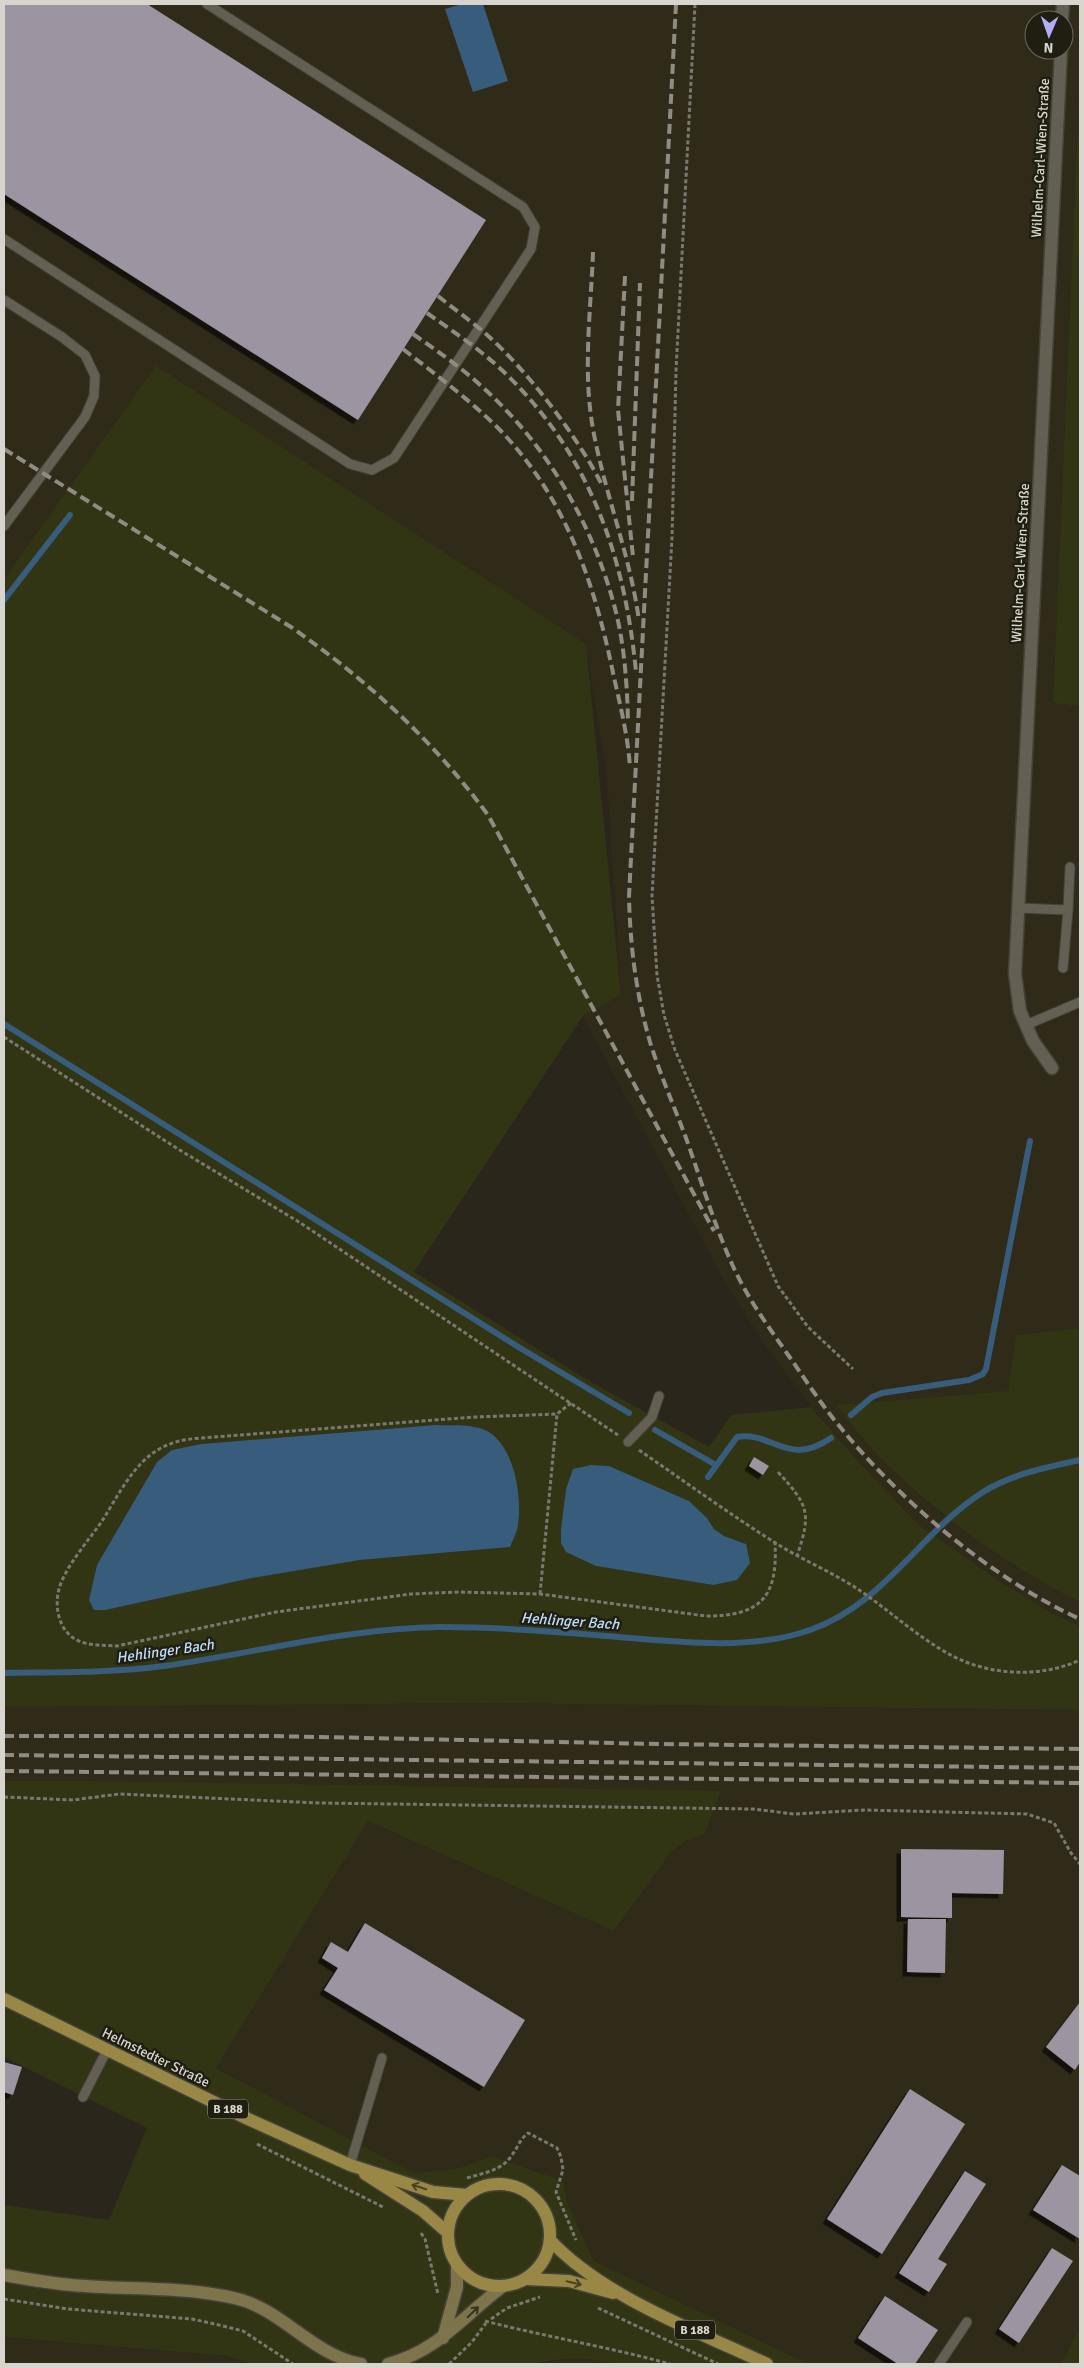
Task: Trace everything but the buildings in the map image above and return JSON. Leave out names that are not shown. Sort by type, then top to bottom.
[{"type":"main road","name":"Helmstedter Straße","points":[[4,1999],[248,2119],[350,2165],[433,2192],[467,2195]]},
{"type":"main road","name":"Helmstedter Straße","points":[[350,2165],[423,2211],[447,2232]]},
{"type":"main road","points":[[443,2338],[457,2287],[457,2266],[448,2244],[447,2232],[454,2209],[467,2195],[480,2188],[494,2184],[522,2189],[534,2198],[544,2210],[549,2225],[550,2240],[542,2262],[526,2279],[502,2286],[477,2282],[457,2266]]},
{"type":"main road","name":"B 188","points":[[550,2240],[563,2254],[622,2295],[767,2364]]},
{"type":"main road","points":[[4,2274],[72,2285],[165,2289],[235,2298],[258,2307],[326,2352],[344,2361],[361,2364]]},
{"type":"main road","name":"B 188","points":[[526,2279],[569,2281],[622,2295]]},
{"type":"main road","points":[[388,2364],[406,2359],[443,2338],[502,2286]]},
{"type":"street","name":"Wilhelm-Carl-Wien-Straße","points":[[1052,1068],[1033,1041],[1020,1011],[1015,974],[1060,60]]},
{"type":"lane","points":[[4,239],[350,464],[372,470],[394,458],[531,248],[535,227],[523,207],[207,4]]},
{"type":"lane","points":[[4,300],[62,337],[85,355],[95,376],[94,396],[85,417],[4,526]]},
{"type":"lane","points":[[1063,968],[1070,867]]},
{"type":"lane","points":[[1018,908],[1068,910]]},
{"type":"lane","points":[[1026,1025],[1080,1002]]},
{"type":"lane","points":[[628,1442],[652,1417],[659,1396]]},
{"type":"lane","points":[[83,2097],[107,2050]]},
{"type":"lane","points":[[350,2165],[382,2058]]},
{"type":"lane","points":[[939,2364],[967,2322]]},
{"type":"path","points":[[695,4],[676,370],[672,538],[653,859],[654,942],[657,975],[664,1016],[674,1050],[778,1286],[808,1327],[853,1369]]},
{"type":"path","points":[[4,1037],[178,1149],[299,1222],[571,1403],[775,1543],[856,1588],[965,1662],[991,1670],[1021,1673],[1049,1670],[1080,1660]]},
{"type":"path","points":[[571,1403],[557,1414],[466,1418],[179,1440],[160,1448],[139,1466],[69,1569],[59,1588],[60,1621],[69,1634],[79,1641],[96,1645],[117,1646],[276,1612],[354,1601],[458,1592],[540,1594],[706,1616],[728,1616],[747,1611],[760,1601],[771,1587],[776,1576],[775,1543]]},
{"type":"path","points":[[540,1594],[557,1414]]},
{"type":"path","points":[[778,1472],[795,1491],[806,1512],[806,1524],[797,1556]]},
{"type":"path","points":[[4,1797],[74,1800],[119,1794],[320,1803],[753,1810],[766,1813],[794,1814],[865,1810],[1027,1814],[1054,1823],[1070,1853],[1080,1864]]},
{"type":"path","points":[[462,2179],[503,2166],[511,2157],[522,2138],[528,2133],[557,2148],[561,2156],[562,2170],[556,2192],[581,2253],[576,2262]]},
{"type":"path","points":[[251,2140],[385,2208]]},
{"type":"path","points":[[423,2211],[418,2228],[425,2239],[436,2288],[439,2297],[452,2307]]},
{"type":"path","points":[[449,2364],[472,2342],[488,2322],[507,2308],[543,2296]]},
{"type":"path","points":[[4,2299],[68,2309],[174,2317],[219,2324],[243,2331],[293,2364]]},
{"type":"path","points":[[594,2306],[718,2364]]},
{"type":"path","points":[[468,2317],[670,2364]]},
{"type":"shaded area","points":[[4,4],[1080,4],[1080,75],[1053,703],[1080,706],[1080,1328],[1016,1335],[1008,1391],[838,1405],[872,1449],[939,1511],[1014,1565],[1080,1602],[1080,1626],[1050,1612],[1001,1582],[919,1525],[859,1462],[812,1407],[765,1345],[724,1280],[583,1016],[621,995],[607,778],[586,644],[156,367],[4,579]]},
{"type":"shaded area","points":[[482,1703],[1080,1710],[1080,2326],[1061,2364],[809,2364],[594,2261],[567,2202],[562,2181],[492,2156],[459,2168],[415,2175],[216,2068],[368,1821],[614,1931],[671,1852],[688,1840],[705,1834],[721,1792],[4,1781],[4,1707]]},
{"type":"shaded area","points":[[4,2337],[228,2356],[251,2364],[4,2364]]},
{"type":"shaded area","points":[[574,2358],[598,2360],[615,2364],[534,2364]]},
{"type":"green space","points":[[1080,75],[1080,706],[1053,703]]},
{"type":"green space","points":[[156,366],[586,644],[621,995],[583,1016],[414,1272],[589,1381],[709,1447],[731,1415],[811,1407],[859,1462],[919,1525],[1001,1582],[1050,1612],[1080,1626],[1080,1710],[482,1703],[4,1707],[4,579]],"holes":[[[435,1425],[473,1426],[489,1432],[508,1456],[510,1547],[360,1560],[252,1578],[136,1602],[89,1600],[97,1565],[157,1462],[201,1444]],[[591,1465],[609,1466],[689,1501],[707,1518],[713,1528],[724,1536],[746,1544],[713,1585],[596,1566]]]},
{"type":"green space","points":[[1080,1328],[1080,1602],[1024,1571],[944,1515],[873,1450],[837,1405],[1008,1391],[1016,1335]]},
{"type":"green space","points":[[4,1781],[721,1791],[705,1834],[688,1840],[671,1852],[614,1931],[368,1821],[216,2068],[415,2174],[459,2168],[492,2156],[563,2181],[567,2202],[594,2261],[809,2364],[615,2364],[595,2360],[574,2359],[534,2364],[251,2364],[228,2356],[4,2337],[4,2205],[109,2220],[147,2128],[4,2057]]},
{"type":"green space","points":[[1080,2326],[1080,2364],[1061,2364]]},
{"type":"water","points":[[462,4],[483,4],[508,81],[473,92],[445,9]]},
{"type":"water","points":[[435,1425],[469,1426],[483,1429],[498,1440],[505,1450],[515,1474],[519,1501],[517,1528],[510,1547],[360,1560],[252,1578],[105,1610],[94,1610],[89,1600],[97,1565],[157,1462],[172,1450],[201,1444]]},
{"type":"water","points":[[591,1465],[609,1466],[689,1501],[707,1518],[714,1529],[724,1536],[746,1544],[750,1563],[737,1580],[713,1585],[596,1566],[566,1552],[561,1543],[561,1530],[566,1489],[573,1469]]},
{"type":"waterway","points":[[4,600],[70,515]]},
{"type":"waterway","points":[[4,1024],[520,1348],[629,1413]]},
{"type":"waterway","points":[[851,1415],[872,1397],[882,1393],[969,1380],[983,1374],[986,1369],[1030,1141]]},
{"type":"waterway","points":[[655,1430],[716,1465]]},
{"type":"waterway","points":[[708,1477],[737,1437],[761,1439],[792,1449],[803,1450],[831,1438]]},
{"type":"waterway","name":"Hehlinger Bach","points":[[4,1673],[84,1672],[164,1666],[336,1636],[405,1628],[440,1627],[565,1632],[709,1643],[761,1641],[786,1637],[810,1630],[837,1618],[860,1603],[940,1527],[983,1492],[1006,1480],[1042,1468],[1080,1460]]},
{"type":"railway","points":[[676,4],[629,896],[635,969],[645,1024],[658,1066],[732,1264],[759,1313],[821,1403],[865,1456],[892,1484],[951,1537],[1015,1583],[1048,1603],[1080,1619]]},
{"type":"railway","points":[[593,252],[588,338],[589,402],[597,448],[629,571],[639,621]]},
{"type":"railway","points":[[625,276],[618,410],[633,557]]},
{"type":"railway","points":[[632,501],[640,283]]},
{"type":"railway","points":[[438,296],[486,334],[518,366],[566,426],[580,446],[602,485]]},
{"type":"railway","points":[[427,313],[477,349],[505,373],[535,405],[560,438],[581,473],[598,510],[612,548],[623,588],[631,629],[636,672]]},
{"type":"railway","points":[[413,334],[463,371],[502,406],[544,456],[578,511],[603,570],[617,615],[624,660],[628,721]]},
{"type":"railway","points":[[403,349],[464,397],[499,429],[522,455],[558,510],[573,540],[595,602],[623,718],[630,768]]},
{"type":"railway","points":[[4,449],[291,627],[372,690],[421,736],[444,761],[488,815],[714,1231]]},
{"type":"railway","points":[[4,1736],[270,1736],[659,1744],[1080,1749]]},
{"type":"railway","points":[[4,1755],[1080,1768]]},
{"type":"railway","points":[[4,1771],[1080,1783]]}]
